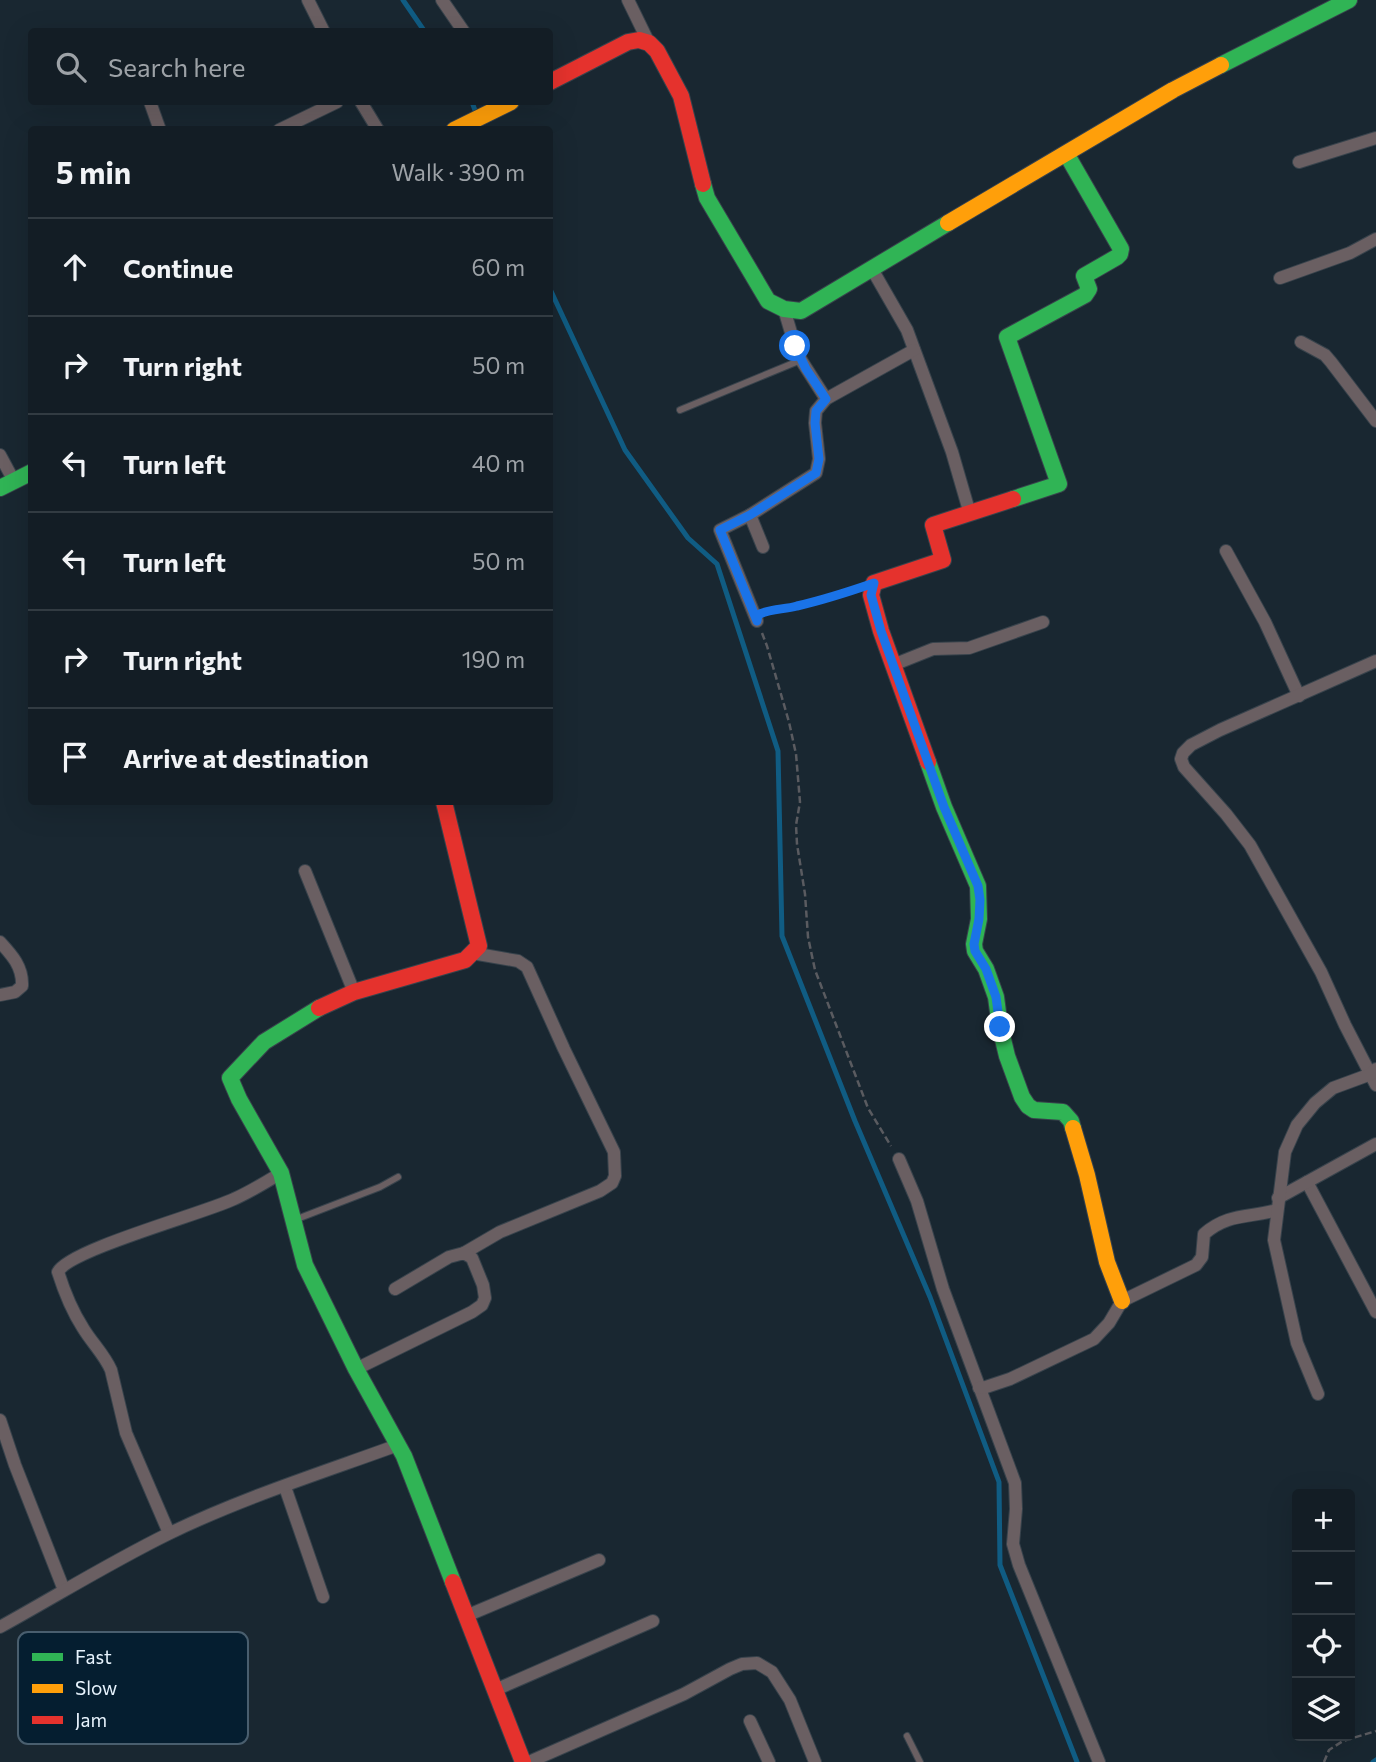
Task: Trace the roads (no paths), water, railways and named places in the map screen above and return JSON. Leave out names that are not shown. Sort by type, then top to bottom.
[{"type":"street","points":[[308,0],[322,28]]},
{"type":"street","points":[[442,0],[461,28]]},
{"type":"street","points":[[628,0],[649,43],[657,51],[681,96],[707,198],[768,301],[784,309],[801,311],[1173,90],[1349,0]]},
{"type":"street","points":[[553,80],[628,42],[639,40],[649,43]]},
{"type":"street","points":[[151,105],[159,126]]},
{"type":"street","points":[[287,126],[331,105]]},
{"type":"street","points":[[363,105],[376,126]]},
{"type":"street","points":[[461,126],[503,105]]},
{"type":"street","points":[[1299,162],[1376,138]]},
{"type":"street","points":[[1067,155],[1121,249],[1117,257],[1084,276],[1088,289],[1085,295],[1007,337],[1059,484],[933,525],[943,560],[874,583],[871,595],[881,631],[944,807],[978,886],[980,900],[975,951],[986,969],[996,997],[1000,1027],[1022,1097],[1034,1110],[1063,1112],[1071,1121],[1087,1175],[1107,1262],[1122,1301]]},
{"type":"street","points":[[1280,278],[1350,253],[1376,239]]},
{"type":"street","points":[[872,269],[907,330],[952,452],[970,514]]},
{"type":"street","points":[[784,309],[801,360],[826,399]]},
{"type":"street","points":[[1301,342],[1325,355],[1376,421]]},
{"type":"street","points":[[757,621],[720,530],[750,515],[816,473],[819,459],[816,411],[826,399],[914,350]]},
{"type":"street","points":[[0,455],[7,484],[28,474]]},
{"type":"street","points":[[750,515],[763,547]]},
{"type":"street","points":[[1226,551],[1265,622],[1299,696]]},
{"type":"street","points":[[893,664],[933,649],[969,648],[1043,622]]},
{"type":"street","points":[[1318,1394],[1297,1343],[1274,1240],[1285,1152],[1297,1125],[1315,1103],[1333,1088],[1374,1076],[1251,845],[1184,767],[1181,759],[1182,752],[1191,745],[1220,730],[1376,661]]},
{"type":"street","points":[[445,805],[479,946],[466,960],[354,992],[322,1006],[264,1042],[230,1078],[281,1173],[305,1265],[356,1369],[404,1456],[523,1762]]},
{"type":"street","points":[[305,871],[354,992]]},
{"type":"street","points":[[0,942],[14,958],[23,975],[22,986],[15,992],[0,995]]},
{"type":"street","points":[[395,1289],[449,1257],[464,1253],[500,1233],[600,1191],[612,1183],[615,1176],[614,1152],[527,967],[518,961],[472,953]]},
{"type":"street","points":[[979,1388],[1010,1379],[1094,1339],[1109,1323],[1122,1301],[1196,1265],[1202,1257],[1204,1234],[1211,1228],[1230,1218],[1264,1214],[1307,1182],[1376,1144]]},
{"type":"street","points":[[899,1159],[917,1201],[943,1289],[1015,1483],[1013,1544],[1019,1565],[1099,1762]]},
{"type":"street","points":[[169,1533],[126,1433],[111,1370],[83,1328],[58,1272],[60,1266],[85,1253],[234,1200],[281,1173]]},
{"type":"street","points":[[1307,1182],[1376,1312]]},
{"type":"street","points":[[356,1369],[482,1305],[485,1298],[483,1285],[472,1258],[464,1253]]},
{"type":"street","points":[[0,1420],[64,1590]]},
{"type":"street","points":[[0,1627],[169,1533],[398,1445]]},
{"type":"street","points":[[285,1487],[323,1597]]},
{"type":"street","points":[[466,1616],[599,1560]]},
{"type":"street","points":[[495,1690],[653,1621]]},
{"type":"street","points":[[529,1762],[684,1694],[730,1669],[742,1664],[757,1663],[772,1672],[790,1700],[815,1762]]},
{"type":"street","points":[[750,1721],[769,1762]]},
{"type":"lane","points":[[680,410],[801,360]]},
{"type":"lane","points":[[293,1220],[398,1177]]},
{"type":"lane","points":[[907,1736],[920,1762]]},
{"type":"waterway","points":[[403,0],[422,28]]},
{"type":"waterway","points":[[473,105],[481,126]]},
{"type":"waterway","points":[[553,295],[625,450],[688,538],[717,564],[778,751],[782,936],[855,1121],[930,1297],[999,1482],[1000,1565],[1077,1762]]}]
